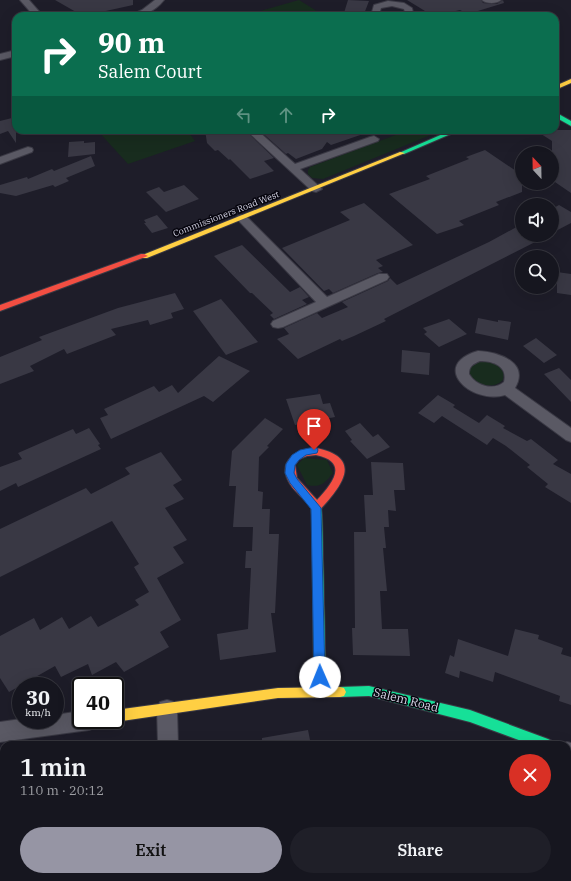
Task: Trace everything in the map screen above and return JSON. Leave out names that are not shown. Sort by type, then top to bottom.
[{"type":"main road","points":[[559,86],[571,81]]},
{"type":"main road","points":[[559,116],[571,124]]},
{"type":"main road","name":"Commissioners Road West","points":[[0,308],[123,265],[316,189],[447,134]]},
{"type":"main road","points":[[316,508],[339,479],[341,471],[339,463],[333,456],[314,450],[304,452],[296,457],[290,464],[290,473],[293,481],[316,508],[320,692]]},
{"type":"main road","name":"Salem Road","points":[[124,715],[278,693],[369,691],[470,716],[526,741]]},
{"type":"street","points":[[24,0],[35,12]]},
{"type":"street","points":[[145,12],[160,0]]},
{"type":"street","points":[[486,0],[497,0]]},
{"type":"street","points":[[377,12],[376,10],[380,6],[389,2],[408,8],[409,12]]},
{"type":"street","points":[[0,57],[12,54]]},
{"type":"street","points":[[255,134],[316,189]]},
{"type":"street","points":[[293,168],[374,139]]},
{"type":"street","points":[[0,161],[28,150]]},
{"type":"street","points":[[242,218],[325,303]]},
{"type":"street","points":[[278,324],[383,278]]},
{"type":"street","points":[[506,388],[571,436]]},
{"type":"street","points":[[167,709],[168,741]]},
{"type":"street","points":[[0,732],[72,722]]},
{"type":"green space","points":[[299,0],[318,12],[257,12]]},
{"type":"green space","points":[[101,134],[190,134],[195,141],[128,164]]},
{"type":"green space","points":[[398,134],[433,134],[323,179],[312,178],[308,174],[310,167]]},
{"type":"green space","points":[[486,361],[499,367],[504,373],[503,380],[489,386],[479,383],[471,376],[469,371],[471,367],[478,362]]},
{"type":"green space","points":[[304,458],[327,460],[333,473],[328,480],[322,484],[316,486],[307,485],[297,465]]},
{"type":"building","points":[[55,0],[133,0],[133,5],[101,12],[76,12]]},
{"type":"building","points":[[348,0],[369,1],[365,12],[344,12]]},
{"type":"building","points":[[407,0],[481,0],[483,3],[497,4],[503,0],[504,3],[475,12],[464,12],[460,10],[451,12],[425,11]]},
{"type":"building","points":[[12,118],[12,134],[16,134],[16,143],[8,131],[0,134],[0,121]]},
{"type":"building","points":[[559,130],[571,130],[571,193],[559,185],[559,146],[552,146],[552,141],[541,134],[559,134]]},
{"type":"building","points":[[206,134],[249,134],[274,158],[264,161],[274,171],[250,179],[230,159],[229,160],[218,150],[215,151],[207,143]]},
{"type":"building","points":[[264,134],[363,134],[331,145],[327,142],[322,149],[296,159],[288,153],[286,154]]},
{"type":"building","points":[[84,141],[84,143],[95,142],[95,154],[68,157],[69,142]]},
{"type":"building","points":[[485,150],[515,170],[515,190],[522,190],[522,192],[496,202],[499,205],[459,221],[464,225],[437,234],[389,194],[430,179],[426,176],[469,159],[466,157]]},
{"type":"building","points":[[91,156],[95,166],[66,178],[69,181],[55,187],[53,185],[16,196],[0,193],[0,185],[27,177],[28,179],[52,169],[54,171]]},
{"type":"building","points":[[184,185],[199,199],[166,212],[146,192],[159,187],[164,192]]},
{"type":"building","points":[[364,203],[413,245],[376,260],[383,266],[378,268],[383,272],[333,293],[329,289],[324,291],[282,248],[350,220],[340,212]]},
{"type":"building","points":[[559,205],[571,212],[571,223],[559,229]]},
{"type":"building","points":[[157,215],[168,228],[152,233],[144,223],[146,223],[144,220]]},
{"type":"building","points":[[515,228],[515,242],[535,242],[520,250],[515,250],[515,252],[384,319],[386,321],[342,341],[340,339],[298,359],[277,339],[289,334],[284,328],[317,313],[322,318],[348,307],[342,302],[388,281],[390,278],[397,285],[489,242]]},
{"type":"building","points":[[242,245],[290,292],[300,287],[309,297],[302,300],[307,304],[274,319],[270,315],[273,313],[252,293],[250,293],[214,256]]},
{"type":"building","points":[[559,272],[571,274],[571,295],[559,293]]},
{"type":"building","points":[[175,293],[184,309],[171,313],[173,318],[150,325],[148,320],[111,329],[116,335],[67,354],[64,349],[30,366],[34,371],[0,384],[0,357],[42,340],[39,337],[118,308]]},
{"type":"building","points":[[221,299],[258,342],[226,355],[193,311]]},
{"type":"building","points":[[478,318],[498,322],[498,320],[511,322],[508,340],[475,333]]},
{"type":"building","points":[[449,319],[467,334],[439,347],[424,334],[427,332],[423,328]]},
{"type":"building","points":[[536,338],[557,355],[544,363],[523,346]]},
{"type":"building","points":[[402,350],[430,353],[429,375],[401,372]]},
{"type":"building","points":[[219,356],[250,371],[213,402],[204,396],[111,439],[100,418],[108,415],[104,409],[154,386],[159,392],[172,385],[178,393]]},
{"type":"building","points":[[559,368],[571,380],[571,402],[544,374]]},
{"type":"building","points":[[320,394],[323,404],[330,403],[335,417],[295,425],[286,399]]},
{"type":"building","points":[[438,395],[455,405],[453,407],[479,423],[487,415],[505,426],[503,428],[527,441],[531,439],[558,460],[553,464],[571,474],[571,503],[545,487],[548,484],[527,467],[530,465],[506,446],[493,438],[487,445],[442,416],[434,423],[418,413]]},
{"type":"building","points":[[265,418],[283,429],[259,457],[258,491],[263,492],[262,509],[270,509],[269,534],[279,534],[275,613],[271,613],[276,652],[220,660],[217,634],[248,629],[251,568],[245,568],[246,551],[252,551],[253,527],[233,527],[236,486],[229,486],[232,451]]},
{"type":"building","points":[[360,423],[373,437],[378,434],[390,447],[367,459],[350,441],[352,440],[345,431]]},
{"type":"building","points":[[89,428],[100,444],[98,445],[101,449],[18,487],[16,483],[0,491],[0,467],[22,459],[18,453],[73,429],[76,434]]},
{"type":"building","points":[[161,452],[182,480],[173,485],[184,499],[165,508],[187,540],[173,547],[184,563],[157,578],[181,620],[160,632],[169,647],[124,672],[116,662],[92,675],[88,664],[61,677],[55,666],[36,677],[12,677],[12,690],[9,692],[0,678],[0,636],[34,618],[40,630],[62,617],[69,629],[91,616],[98,627],[139,605],[135,600],[149,592],[134,567],[139,564],[112,521],[0,577],[0,529],[86,488],[91,494],[130,474],[125,468]]},
{"type":"building","points":[[371,462],[403,463],[405,490],[394,490],[396,511],[388,510],[389,527],[384,527],[386,548],[383,548],[387,591],[380,591],[382,629],[408,629],[410,656],[353,655],[352,628],[355,628],[354,532],[366,532],[364,495],[373,495]]},
{"type":"building","points":[[515,629],[539,635],[538,639],[563,648],[561,654],[571,657],[571,705],[559,701],[560,696],[495,672],[493,682],[460,671],[459,678],[445,673],[450,655],[454,657],[458,639],[508,656]]},
{"type":"building","points":[[308,730],[310,741],[262,741],[262,738]]},
{"type":"traffic: fast","points":[[559,116],[571,124]]},
{"type":"traffic: fast","points":[[402,153],[447,134]]},
{"type":"traffic: fast","points":[[313,502],[316,507],[317,515],[320,692]]},
{"type":"traffic: fast","points":[[340,692],[369,691],[470,716],[537,741]]},
{"type":"traffic: slow","points":[[559,86],[571,81]]},
{"type":"traffic: slow","points":[[144,256],[402,153]]},
{"type":"traffic: slow","points":[[124,715],[278,693],[340,692]]},
{"type":"traffic: jam","points":[[0,308],[144,256]]},
{"type":"traffic: jam","points":[[313,502],[297,487],[291,476],[291,465],[296,457],[305,452],[316,451],[327,453],[336,459],[340,467],[339,479],[337,483],[316,508]]},
{"type":"route","points":[[314,450],[304,452],[296,457],[290,464],[290,473],[293,481],[316,508],[320,677]]}]
